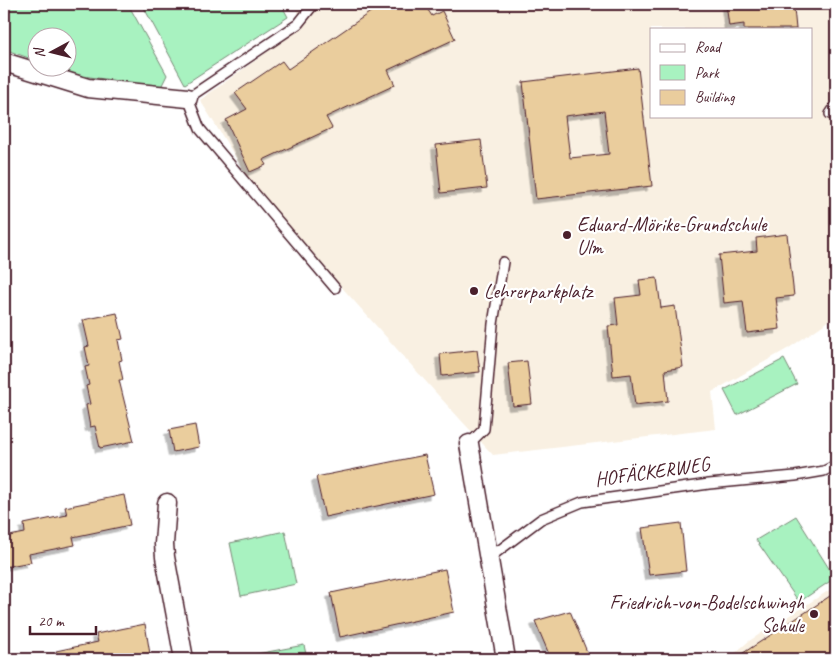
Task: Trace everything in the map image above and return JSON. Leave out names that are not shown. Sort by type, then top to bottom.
[{"type":"street","points":[[4,62],[88,88],[188,98]]},
{"type":"street","points":[[469,444],[506,659]]},
{"type":"street","points":[[167,503],[165,557],[184,659]]},
{"type":"lane","points":[[314,4],[298,24],[188,98],[200,129],[335,288]]},
{"type":"lane","points":[[830,114],[836,105]]},
{"type":"lane","points":[[469,444],[484,429],[493,324],[503,262]]},
{"type":"lane","name":"HOFÄCKERWEG","points":[[489,558],[541,519],[582,502],[709,484],[795,476],[824,471],[836,465]]},
{"type":"shaded area","name":"Eduard-Mörike-Grundschule Ulm","points":[[293,4],[836,4],[836,316],[789,348],[712,392],[716,429],[493,455],[346,292],[249,179],[200,100],[305,25]]},
{"type":"shaded area","name":"Friedrich-von-Bodelschwingh Schule","points":[[836,586],[836,659],[728,659],[749,641]]},
{"type":"green space","points":[[4,4],[128,4],[167,75],[161,87],[78,75],[78,28],[28,28],[28,58],[4,49]]},
{"type":"green space","points":[[142,4],[281,4],[288,17],[185,84]]},
{"type":"green space","points":[[784,359],[797,384],[737,415],[724,390]]},
{"type":"green space","points":[[796,516],[835,578],[799,602],[756,540]]},
{"type":"green space","points":[[285,531],[296,584],[241,596],[230,543]]},
{"type":"green space","points":[[304,645],[307,659],[236,658]]},
{"type":"building","points":[[382,4],[424,4],[432,16],[442,11],[455,39],[388,70],[395,85],[326,117],[332,128],[263,160],[266,165],[250,172],[226,120],[247,109],[235,93],[282,61],[288,69]]},
{"type":"building","points":[[726,4],[783,4],[784,9],[794,8],[796,28],[744,28],[744,24],[729,26]]},
{"type":"building","points":[[638,68],[652,186],[536,199],[523,82]],"holes":[[[604,111],[609,154],[570,158],[565,116]]]},
{"type":"building","points":[[481,140],[487,188],[441,193],[436,145]]},
{"type":"building","points":[[787,234],[794,296],[776,298],[780,329],[747,333],[743,301],[724,303],[719,255],[757,251],[756,238]]},
{"type":"building","points":[[657,278],[661,308],[675,306],[683,367],[665,370],[668,401],[635,405],[631,374],[613,376],[608,326],[618,325],[615,298],[641,295],[639,280]]},
{"type":"building","points":[[117,313],[123,339],[118,340],[122,360],[119,361],[123,380],[119,380],[134,441],[100,448],[95,426],[90,427],[86,405],[90,404],[86,386],[89,385],[85,367],[89,366],[85,347],[89,346],[83,320]]},
{"type":"building","points":[[477,350],[480,372],[442,376],[440,354]]},
{"type":"building","points":[[527,361],[532,404],[513,406],[508,363]]},
{"type":"building","points":[[195,425],[199,447],[173,452],[169,430]]},
{"type":"building","points":[[425,455],[434,494],[325,517],[316,477]]},
{"type":"building","points":[[124,495],[130,525],[73,537],[75,545],[29,554],[31,562],[4,567],[4,537],[25,533],[24,524],[67,515],[65,507]]},
{"type":"building","points":[[681,523],[686,571],[649,575],[642,528]]},
{"type":"building","points":[[445,569],[454,612],[340,637],[331,593]]},
{"type":"building","name":"Friedrich-von-Bodelschwingh Schule","points":[[836,592],[836,659],[734,659],[806,612]]},
{"type":"building","points":[[570,611],[590,659],[551,659],[535,621]]},
{"type":"building","points":[[145,624],[150,654],[125,659],[57,659],[56,651],[98,642],[96,634]]},
{"type":"place","name":"Eduard-Mörike-Grundschule Ulm","points":[[567,235]]},
{"type":"place","name":"Lehrerparkplatz","points":[[474,291]]},
{"type":"place","name":"Friedrich-von-Bodelschwingh Schule","points":[[814,614]]}]
